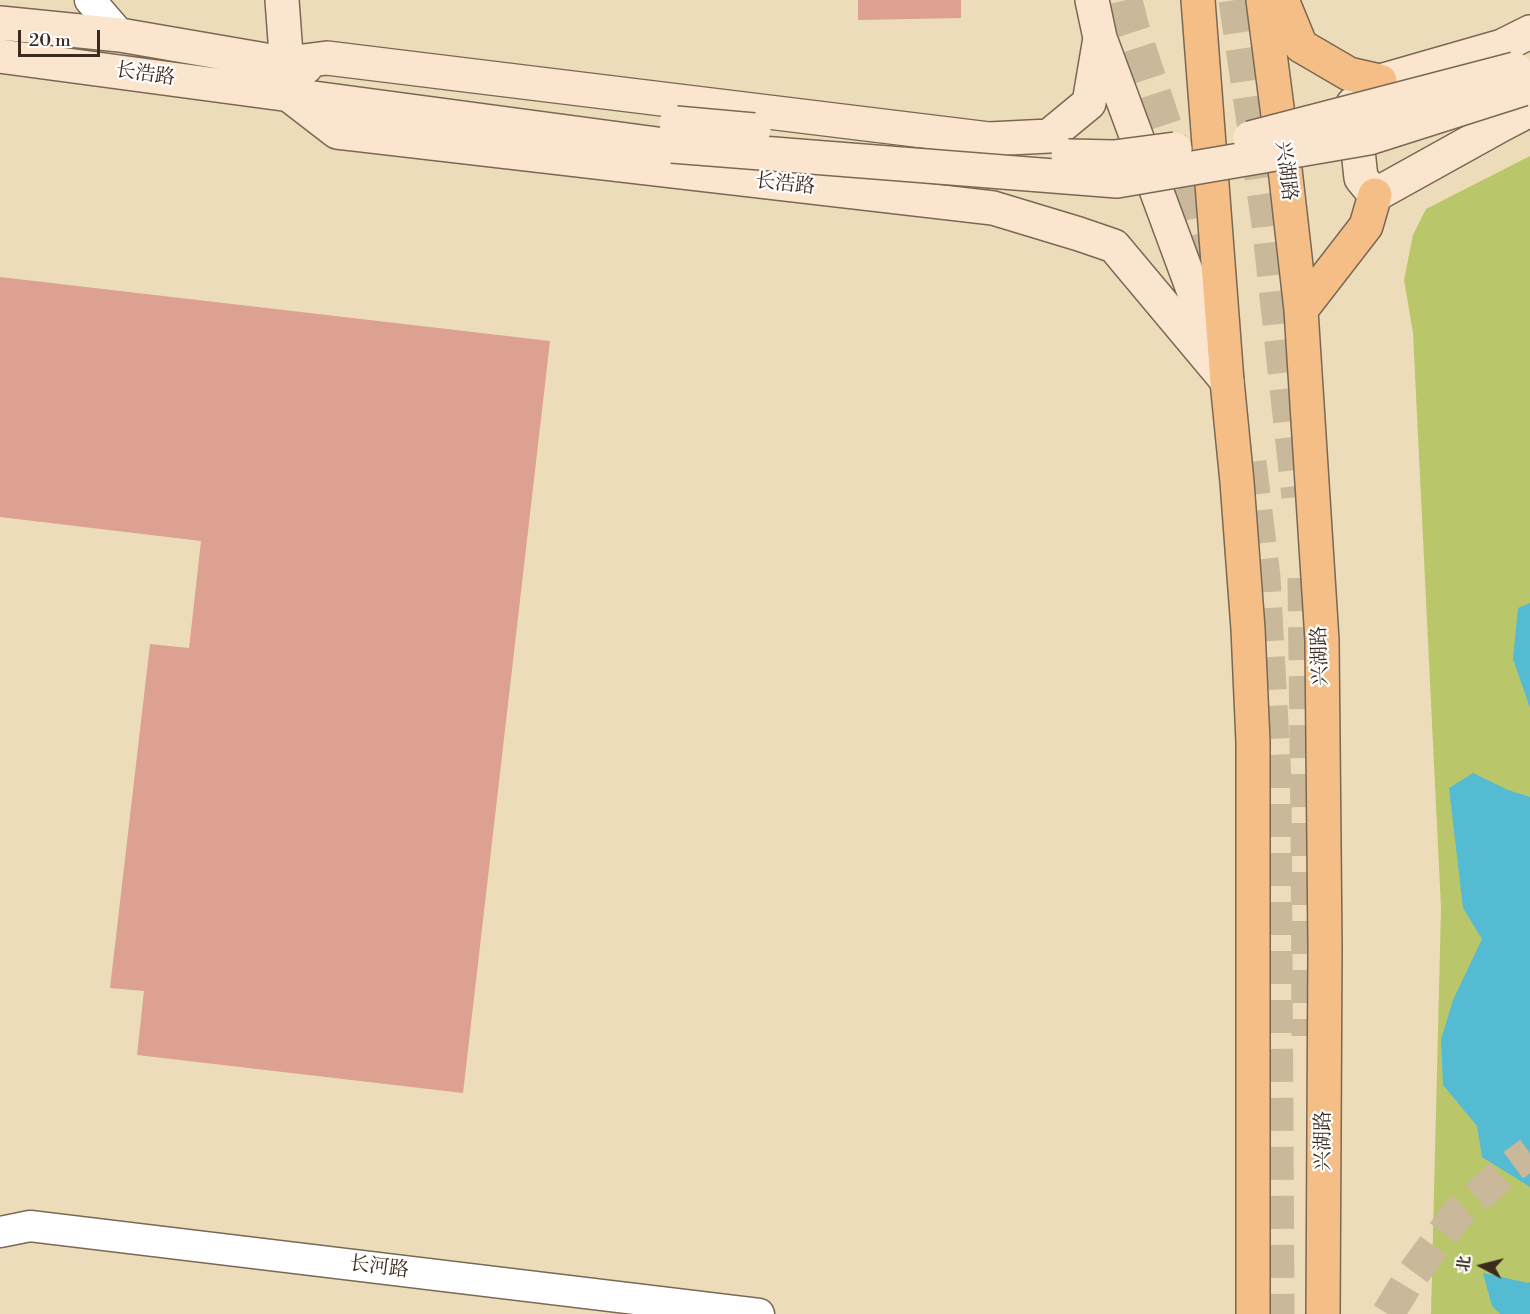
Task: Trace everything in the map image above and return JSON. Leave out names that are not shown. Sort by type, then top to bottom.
[{"type":"main road","points":[[1198,0],[1227,381],[1239,505],[1253,742],[1253,1314]]},
{"type":"main road","name":"兴湖路","points":[[1263,0],[1301,310],[1322,640],[1325,948],[1323,1314]]},
{"type":"main road","points":[[1282,0],[1301,46],[1349,74],[1380,81]]},
{"type":"main road","points":[[1301,310],[1366,226],[1375,195]]},
{"type":"street","points":[[90,0],[120,35]]},
{"type":"street","points":[[282,0],[288,79]]},
{"type":"street","points":[[1092,0],[1100,38],[1227,381]]},
{"type":"street","name":"长浩路","points":[[0,22],[120,35],[288,79],[337,132],[993,208],[1114,246],[1227,381]]},
{"type":"street","points":[[1526,83],[1501,124],[1375,195],[1361,178],[1353,104],[1380,81],[1502,46],[1530,32]]},
{"type":"street","name":"长浩路","points":[[288,79],[327,58],[989,139],[1049,136],[1089,103],[1100,38]]},
{"type":"street","name":"长浩路","points":[[0,56],[288,79],[514,101],[674,135],[1016,155],[1114,157],[1247,139],[1526,83]]},
{"type":"street","name":"长河路","points":[[0,1232],[30,1226],[759,1314]]},
{"type":"green space","points":[[1530,156],[1530,1314],[1431,1314],[1441,908],[1413,333],[1404,280],[1413,235],[1426,209]]},
{"type":"water","points":[[1530,603],[1530,708],[1513,659],[1518,608]]},
{"type":"water","points":[[1473,773],[1508,790],[1530,797],[1530,1187],[1482,1157],[1477,1126],[1443,1085],[1441,1040],[1453,1000],[1482,939],[1463,908],[1449,788]]},
{"type":"water","points":[[1483,1273],[1530,1282],[1530,1314],[1500,1314],[1492,1306]]},
{"type":"building","points":[[858,0],[961,0],[961,18],[858,20]]},
{"type":"building","points":[[0,277],[550,341],[463,1093],[137,1055],[144,991],[110,988],[150,644],[189,648],[201,541],[0,517]]},
{"type":"tunnel","points":[[1126,0],[1132,25],[1193,210],[1210,286]]},
{"type":"tunnel","points":[[1235,0],[1268,224],[1298,497]]},
{"type":"tunnel","points":[[1250,462],[1264,577],[1275,779],[1278,1314]]},
{"type":"tunnel","points":[[1304,578],[1308,1036]]},
{"type":"tunnel","points":[[1388,1314],[1408,1281],[1458,1213],[1530,1153]]}]
